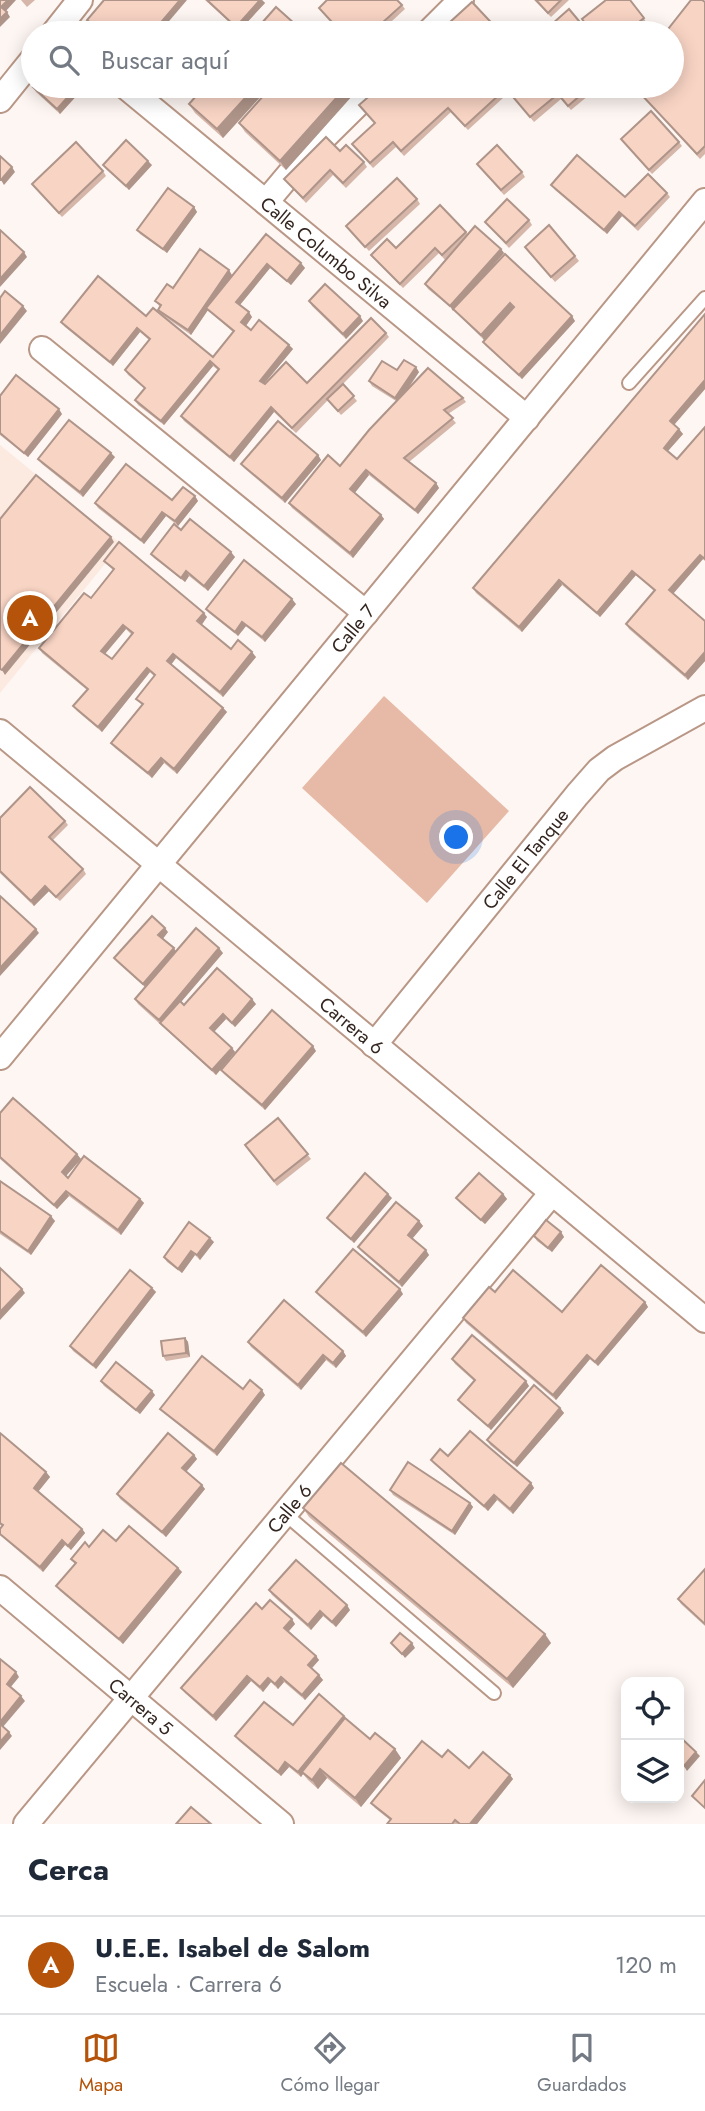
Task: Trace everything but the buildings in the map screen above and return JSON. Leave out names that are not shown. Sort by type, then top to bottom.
[{"type":"street","points":[[65,21],[80,0]]},
{"type":"street","points":[[440,21],[461,0]]},
{"type":"street","points":[[0,100],[21,74]]},
{"type":"street","name":"Calle Columbo Silva","points":[[140,98],[527,418]]},
{"type":"street","points":[[266,202],[303,158],[364,98]]},
{"type":"street","name":"Calle 7","points":[[0,1057],[703,208]]},
{"type":"street","points":[[42,349],[366,613]]},
{"type":"street","name":"Calle El Tanque","points":[[374,1045],[599,770],[639,743],[705,708]]},
{"type":"street","name":"Carrera 6","points":[[0,732],[705,1320]]},
{"type":"street","name":"Calle 6","points":[[26,1824],[552,1193]]},
{"type":"street","name":"Carrera 5","points":[[0,1588],[276,1822]]},
{"type":"lane","points":[[629,383],[705,298]]},
{"type":"lane","points":[[284,1513],[494,1693]]},
{"type":"shaded area","points":[[0,445],[121,544],[0,693]]},
{"type":"shaded area","points":[[384,696],[509,811],[427,903],[302,788]]},
{"type":"place","name":"U.E.E. Isabel de Salom","points":[[30,618]]}]
